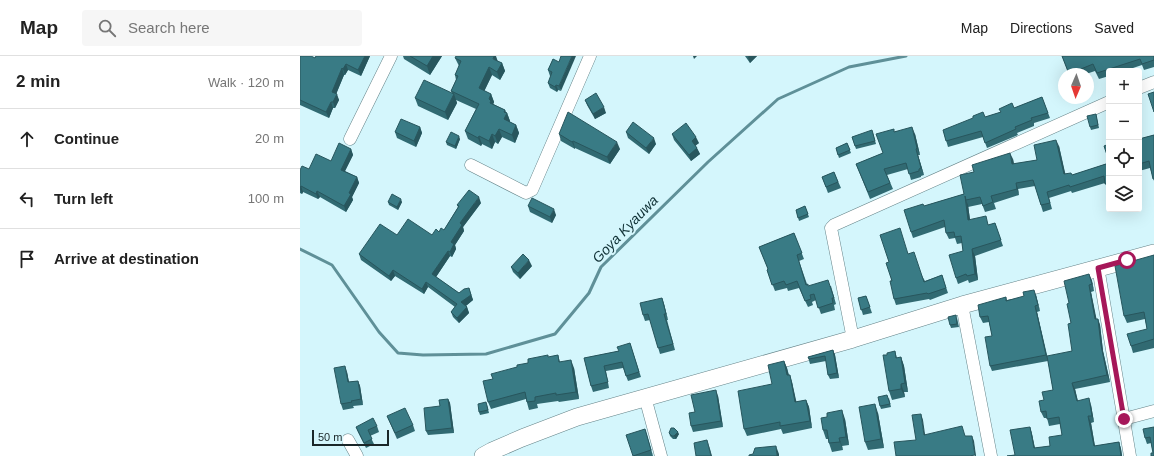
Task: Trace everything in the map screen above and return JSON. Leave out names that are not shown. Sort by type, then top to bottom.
[{"type":"street","points":[[350,139],[392,56]]},
{"type":"street","points":[[471,165],[526,193],[532,190],[590,56]]},
{"type":"street","points":[[1142,87],[1154,82]]},
{"type":"street","points":[[853,339],[831,228],[834,225],[1106,103]]},
{"type":"street","points":[[483,456],[492,450],[577,417],[853,339],[962,305],[1154,253]]},
{"type":"street","points":[[1098,268],[1130,456]]},
{"type":"street","points":[[962,305],[991,456]]},
{"type":"street","points":[[645,398],[661,456]]},
{"type":"street","points":[[1124,419],[1154,411]]},
{"type":"street","points":[[348,440],[357,456]]},
{"type":"building","points":[[300,56],[311,56],[315,58],[316,56],[365,56],[358,70],[346,64],[343,69],[342,68],[332,92],[337,94],[326,112],[300,100]]},
{"type":"building","points":[[410,56],[433,56],[427,66]]},
{"type":"building","points":[[456,56],[494,56],[493,59],[502,63],[497,72],[489,67],[479,88],[491,94],[489,99],[491,101],[490,103],[505,110],[504,112],[507,113],[504,119],[516,125],[512,135],[499,129],[495,136],[492,134],[489,141],[479,136],[478,138],[465,131],[479,104],[451,91],[458,76],[455,75],[461,61],[455,58]]},
{"type":"building","points":[[561,56],[572,56],[559,86],[556,85],[555,87],[548,83],[552,72],[548,70],[553,59],[559,62]]},
{"type":"building","points":[[1062,56],[1154,56],[1154,60],[1142,64],[1140,59],[1112,68],[1106,68],[1106,70],[1097,73],[1093,64],[1083,68],[1067,68]]},
{"type":"building","points":[[424,80],[454,94],[445,112],[415,98]]},
{"type":"building","points":[[1154,92],[1154,112],[1148,94]]},
{"type":"building","points":[[596,93],[604,107],[593,114],[585,100]]},
{"type":"building","points":[[1042,97],[1048,113],[1031,118],[1032,120],[1015,127],[1016,129],[985,143],[981,131],[946,141],[943,130],[973,118],[973,116],[983,112],[985,117],[1001,112],[999,109],[1012,103],[1014,108]]},
{"type":"building","points":[[568,112],[617,142],[607,157],[573,141],[572,142],[559,134]]},
{"type":"building","points":[[1096,114],[1098,125],[1090,127],[1087,116]]},
{"type":"building","points":[[401,119],[420,127],[414,141],[395,132]]},
{"type":"building","points":[[633,122],[654,138],[646,148],[626,132]]},
{"type":"building","points":[[686,123],[696,137],[692,141],[697,148],[689,155],[672,134]]},
{"type":"building","points":[[912,127],[921,168],[919,171],[909,174],[906,163],[884,169],[890,183],[868,192],[856,164],[883,153],[876,134],[894,129],[894,132]]},
{"type":"building","points":[[872,130],[875,141],[855,146],[852,137]]},
{"type":"building","points":[[451,132],[459,136],[455,146],[446,142]]},
{"type":"building","points":[[1154,135],[1154,179],[1149,161],[1142,163],[1142,138]]},
{"type":"building","points":[[1056,140],[1064,174],[1071,173],[1072,175],[1106,164],[1106,184],[1104,176],[1070,187],[1069,185],[1047,192],[1050,203],[1041,205],[1033,180],[1016,183],[1017,189],[991,196],[993,202],[983,206],[980,197],[966,200],[965,196],[968,220],[986,216],[988,225],[995,223],[1001,240],[972,249],[975,274],[967,276],[966,274],[956,278],[949,255],[963,251],[961,236],[955,237],[954,232],[946,233],[944,220],[911,232],[904,210],[923,204],[924,206],[964,194],[960,175],[974,172],[972,165],[1010,153],[1012,164],[1037,160],[1034,145]]},
{"type":"building","points":[[339,143],[351,149],[341,170],[357,177],[349,193],[351,194],[344,206],[317,191],[316,194],[301,186],[300,188],[300,170],[302,166],[309,169],[316,154],[331,161]]},
{"type":"building","points":[[847,143],[850,150],[838,155],[836,148]]},
{"type":"building","points":[[834,172],[838,182],[826,187],[822,177]]},
{"type":"building","points":[[469,190],[479,197],[460,223],[462,225],[451,242],[454,244],[450,252],[448,251],[432,274],[459,293],[464,289],[469,288],[471,295],[461,302],[467,307],[457,318],[451,312],[457,304],[426,282],[422,289],[393,270],[389,276],[359,254],[380,224],[397,235],[408,219],[432,235],[436,229],[439,232],[441,228],[444,230],[459,206],[457,205]]},
{"type":"building","points":[[392,194],[401,199],[397,207],[388,202]]},
{"type":"building","points":[[532,198],[554,209],[550,217],[528,206]]},
{"type":"building","points":[[805,206],[808,214],[798,218],[796,210]]},
{"type":"building","points":[[900,228],[908,254],[914,252],[924,282],[942,275],[946,288],[928,294],[894,299],[890,281],[892,281],[886,263],[889,262],[880,235]]},
{"type":"building","points":[[794,233],[802,253],[797,255],[806,285],[808,284],[808,286],[828,280],[834,298],[832,298],[833,303],[818,308],[814,294],[810,295],[811,299],[805,301],[797,281],[786,285],[784,281],[772,285],[767,270],[768,269],[759,247]]},
{"type":"building","points":[[523,254],[529,260],[518,273],[511,267]]},
{"type":"building","points":[[1154,255],[1154,339],[1131,346],[1127,334],[1147,329],[1144,312],[1124,316],[1115,266]]},
{"type":"building","points":[[1089,274],[1092,284],[1089,285],[1095,319],[1098,319],[1107,375],[1072,383],[1077,401],[1089,398],[1092,416],[1088,416],[1094,446],[1119,442],[1121,456],[1007,456],[1015,455],[1010,430],[1030,427],[1034,448],[1050,446],[1049,437],[1062,435],[1059,417],[1047,419],[1046,411],[1041,412],[1039,401],[1044,400],[1042,392],[1053,390],[1047,356],[1072,351],[1068,324],[1071,323],[1067,304],[1069,303],[1064,281]]},
{"type":"building","points":[[1034,290],[1038,305],[1035,306],[1046,355],[990,366],[985,337],[992,336],[988,316],[980,317],[978,305],[1006,297],[1006,301],[1024,296],[1023,292]]},
{"type":"building","points":[[866,296],[870,307],[861,310],[858,298]]},
{"type":"building","points":[[662,298],[666,314],[664,314],[673,344],[658,348],[648,314],[643,315],[640,303]]},
{"type":"building","points":[[956,315],[957,324],[950,325],[948,317]]},
{"type":"building","points":[[630,343],[639,372],[626,376],[622,362],[604,366],[608,382],[591,386],[584,358],[619,351],[617,347]]},
{"type":"building","points":[[833,350],[837,373],[828,375],[825,356],[809,359],[808,357]]},
{"type":"building","points":[[895,351],[896,358],[901,357],[905,383],[901,384],[901,389],[889,391],[883,355],[887,355],[887,353]]},
{"type":"building","points":[[548,355],[548,357],[558,355],[559,362],[571,360],[576,392],[556,395],[556,393],[535,397],[535,401],[527,402],[525,392],[488,402],[483,381],[493,379],[491,374],[517,367],[517,365],[528,363],[528,359]]},
{"type":"building","points":[[784,361],[787,375],[790,375],[795,402],[806,400],[810,421],[780,426],[780,422],[744,429],[738,391],[772,384],[768,365]]},
{"type":"building","points":[[345,366],[348,382],[358,381],[361,399],[341,404],[334,368]]},
{"type":"building","points":[[716,390],[721,421],[691,426],[689,413],[695,412],[691,395]]},
{"type":"building","points":[[887,395],[890,404],[880,406],[878,397]]},
{"type":"building","points":[[448,399],[452,428],[426,431],[424,408],[440,406],[439,400]]},
{"type":"building","points":[[486,402],[488,410],[479,412],[478,404]]},
{"type":"building","points":[[875,404],[881,439],[865,442],[859,407]]},
{"type":"building","points":[[405,408],[413,425],[395,433],[387,416]]},
{"type":"building","points":[[842,410],[846,437],[839,438],[840,442],[829,443],[827,430],[823,430],[821,418],[827,417],[827,413]]},
{"type":"building","points":[[921,414],[924,435],[962,426],[965,436],[972,436],[975,455],[896,456],[894,442],[916,440],[912,415]]},
{"type":"building","points":[[373,418],[377,426],[368,430],[372,439],[364,443],[356,427]]},
{"type":"building","points":[[1154,427],[1154,456],[1151,456],[1151,453],[1153,453],[1150,437],[1145,438],[1143,429]]},
{"type":"building","points":[[671,428],[674,428],[678,432],[674,436],[669,433]]},
{"type":"building","points":[[645,429],[651,450],[633,456],[626,435]]},
{"type":"building","points":[[707,440],[711,456],[696,456],[694,443]]},
{"type":"building","points":[[776,446],[777,456],[749,456],[753,454],[755,448]]},
{"type":"waterway","name":"Goya Kyauwa","points":[[300,249],[332,265],[379,332],[398,353],[423,355],[486,354],[555,334],[589,293],[601,267],[708,162],[778,99],[849,67],[906,56]]},
{"type":"route","points":[[1124,419],[1098,268],[1127,260]]}]
